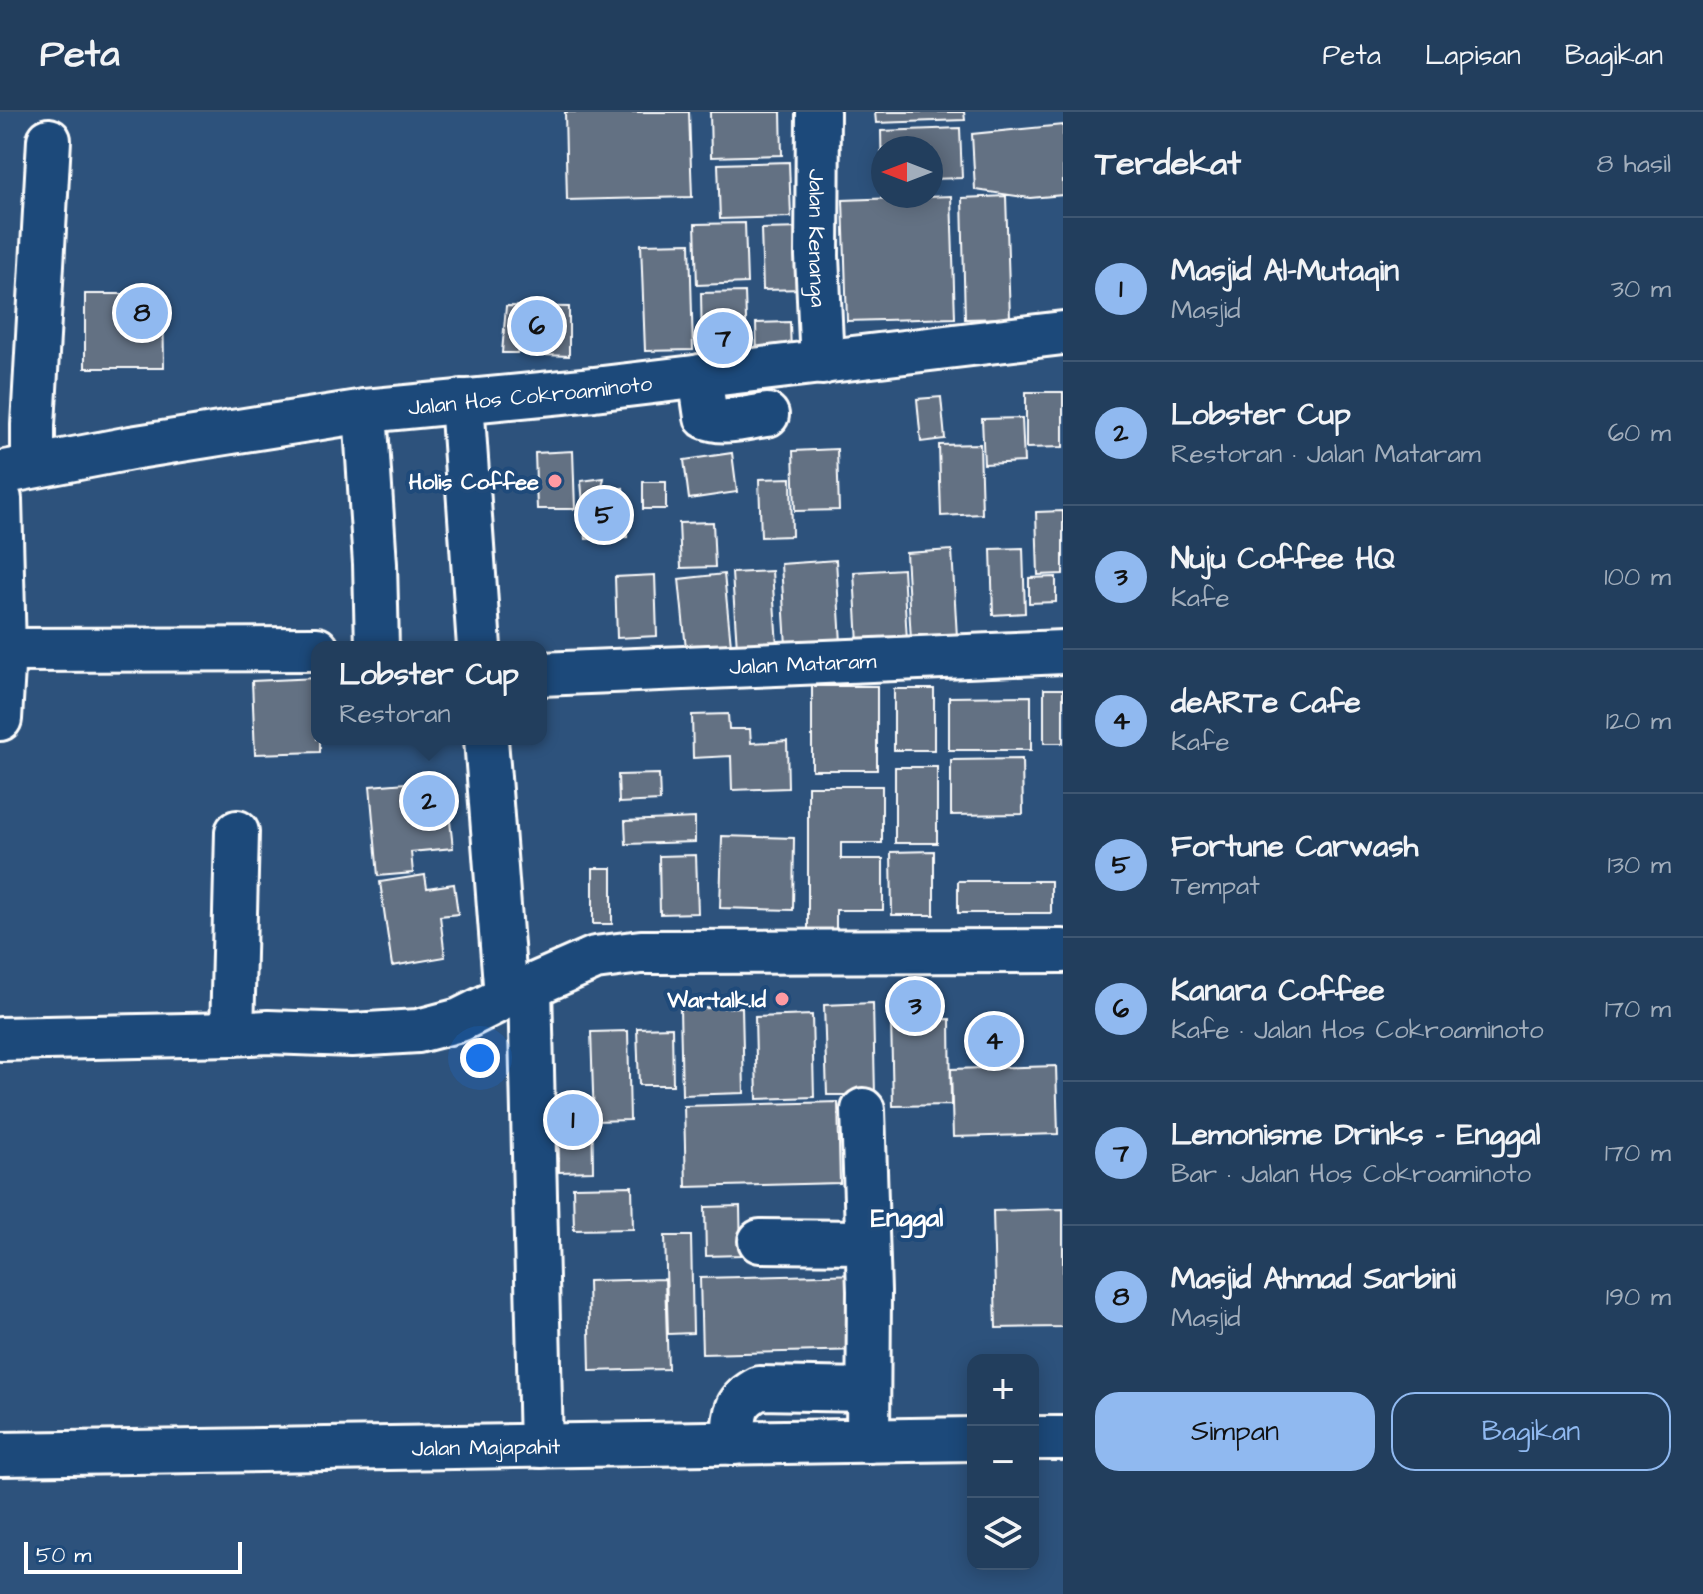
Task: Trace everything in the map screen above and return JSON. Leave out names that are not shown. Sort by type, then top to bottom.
[{"type":"street","name":"Jalan Kenanga","points":[[818,112],[817,256],[822,363]]},
{"type":"street","points":[[16,469],[34,409],[49,140]]},
{"type":"street","name":"Jalan Hos Cokroaminoto","points":[[16,469],[365,411],[594,389],[1063,333]]},
{"type":"street","points":[[700,376],[706,417],[711,420],[767,415]]},
{"type":"street","points":[[462,401],[479,641]]},
{"type":"street","points":[[365,411],[377,641]]},
{"type":"street","points":[[0,499],[4,650],[0,719]]},
{"type":"street","points":[[4,650],[311,649]]},
{"type":"street","name":"Jalan Mataram","points":[[547,674],[1063,652]]},
{"type":"street","points":[[487,745],[518,992],[541,1446]]},
{"type":"street","points":[[232,1034],[237,832]]},
{"type":"street","points":[[0,1039],[268,1032],[352,1035],[418,1031],[460,1020],[595,958],[641,952],[1063,951]]},
{"type":"street","points":[[863,1110],[869,1291],[868,1441]]},
{"type":"street","points":[[760,1241],[867,1242]]},
{"type":"street","points":[[733,1443],[735,1409],[745,1395],[759,1388],[868,1390]]},
{"type":"street","points":[[1039,1438],[1063,1438]]},
{"type":"street","name":"Jalan Majapahit","points":[[0,1454],[967,1439]]},
{"type":"building","points":[[565,112],[689,112],[692,197],[567,200]]},
{"type":"building","points":[[710,112],[781,112],[782,155],[711,157]]},
{"type":"building","points":[[875,112],[964,112],[965,120],[876,123]]},
{"type":"building","points":[[1063,125],[1063,195],[1030,198],[975,190],[972,134]]},
{"type":"building","points":[[960,128],[962,178],[943,179],[943,136],[881,136],[881,131]]},
{"type":"building","points":[[789,162],[791,217],[720,219],[718,164]]},
{"type":"building","points":[[943,196],[951,196],[955,318],[847,321],[843,200],[871,199],[871,208],[943,208]]},
{"type":"building","points":[[1006,196],[1010,318],[965,319],[962,198]]},
{"type":"building","points":[[745,223],[747,283],[697,285],[695,224]]},
{"type":"building","points":[[804,228],[805,289],[763,290],[761,229]]},
{"type":"building","points":[[690,243],[693,350],[645,351],[641,244]]},
{"type":"building","points":[[745,292],[747,347],[702,348],[701,293]]},
{"type":"building","points":[[85,294],[163,294],[164,368],[85,368]]},
{"type":"building","points":[[506,306],[569,307],[569,356],[544,355],[543,344],[520,345],[517,353],[502,353]]},
{"type":"building","points":[[790,322],[791,355],[757,356],[756,323]]},
{"type":"building","points":[[1026,392],[1063,392],[1063,447],[1026,448]]},
{"type":"building","points":[[941,397],[945,439],[921,442],[917,399]]},
{"type":"building","points":[[1022,418],[1024,462],[984,464],[982,419]]},
{"type":"building","points":[[980,444],[982,514],[941,516],[939,445]]},
{"type":"building","points":[[837,449],[839,510],[795,511],[793,451]]},
{"type":"building","name":"Holis Coffee","points":[[573,451],[575,509],[537,509],[535,453]]},
{"type":"building","points":[[732,453],[737,492],[689,499],[684,460]]},
{"type":"building","points":[[604,478],[601,492],[623,488],[627,537],[586,539],[581,481]]},
{"type":"building","points":[[791,478],[792,536],[761,537],[759,479]]},
{"type":"building","points":[[643,482],[666,482],[666,509],[643,509]]},
{"type":"building","points":[[1063,511],[1063,574],[1038,575],[1036,512]]},
{"type":"building","points":[[713,522],[715,567],[681,568],[679,523]]},
{"type":"building","points":[[1023,548],[1025,613],[993,615],[991,549]]},
{"type":"building","points":[[952,550],[957,637],[911,640],[906,553]]},
{"type":"building","points":[[836,560],[841,643],[786,646],[781,564]]},
{"type":"building","points":[[903,569],[907,641],[858,644],[854,572]]},
{"type":"building","points":[[772,571],[777,646],[737,648],[732,573]]},
{"type":"building","points":[[724,574],[731,645],[686,649],[679,579]]},
{"type":"building","points":[[655,575],[657,636],[617,638],[615,577]]},
{"type":"building","points":[[1056,577],[1056,602],[1029,603],[1029,578]]},
{"type":"building","points":[[311,678],[311,745],[320,745],[320,752],[255,754],[252,681]]},
{"type":"building","points":[[812,686],[877,686],[877,770],[812,770]]},
{"type":"building","points":[[894,689],[934,689],[934,750],[894,750]]},
{"type":"building","points":[[1044,689],[1063,689],[1063,743],[1044,743]]},
{"type":"building","points":[[1031,696],[1031,750],[949,750],[949,697]]},
{"type":"building","points":[[728,714],[729,729],[750,729],[751,743],[787,741],[788,788],[732,790],[731,756],[693,758],[692,715]]},
{"type":"building","points":[[1022,759],[1023,814],[951,815],[951,760]]},
{"type":"building","points":[[895,767],[937,767],[937,843],[895,843]]},
{"type":"building","points":[[659,774],[660,801],[619,803],[618,775]]},
{"type":"building","points":[[406,783],[409,816],[449,812],[453,848],[411,852],[413,873],[378,876],[370,786]]},
{"type":"building","points":[[808,786],[882,786],[882,843],[841,843],[841,859],[883,859],[883,910],[836,910],[836,946],[808,946]]},
{"type":"building","points":[[695,818],[695,842],[626,844],[625,821]]},
{"type":"building","points":[[722,836],[794,838],[793,910],[720,908]]},
{"type":"building","points":[[934,851],[934,915],[892,915],[891,852]]},
{"type":"building","points":[[696,855],[698,913],[660,914],[659,856]]},
{"type":"building","points":[[593,868],[612,868],[612,924],[593,924]]},
{"type":"building","points":[[425,875],[427,888],[454,884],[458,914],[440,916],[445,957],[392,966],[380,882]]},
{"type":"building","points":[[958,881],[1051,881],[1051,913],[958,913]]},
{"type":"building","points":[[873,1003],[875,1095],[827,1095],[824,1005]]},
{"type":"building","points":[[742,1007],[744,1093],[682,1095],[680,1009]]},
{"type":"building","points":[[812,1015],[814,1097],[757,1099],[755,1017]]},
{"type":"building","points":[[950,1019],[951,1105],[893,1106],[891,1020]]},
{"type":"building","points":[[672,1027],[673,1085],[639,1085],[637,1028]]},
{"type":"building","points":[[628,1031],[630,1120],[594,1121],[591,1032]]},
{"type":"building","points":[[1056,1066],[1058,1134],[953,1137],[951,1069]]},
{"type":"building","points":[[592,1099],[593,1171],[559,1172],[558,1100]]},
{"type":"building","points":[[838,1102],[840,1183],[686,1187],[684,1106]]},
{"type":"building","points":[[632,1186],[633,1229],[574,1230],[573,1187]]},
{"type":"building","points":[[740,1206],[741,1255],[706,1256],[705,1207]]},
{"type":"building","points":[[1063,1209],[1063,1327],[996,1328],[993,1211]]},
{"type":"building","points":[[665,1236],[691,1236],[693,1333],[668,1334]]},
{"type":"building","points":[[862,1274],[863,1350],[702,1354],[700,1278]]},
{"type":"building","points":[[665,1279],[668,1369],[590,1371],[588,1281]]},
{"type":"place","name":"Masjid Ahmad Sarbini","points":[[142,313]]},
{"type":"place","name":"Kanara Coffee","points":[[537,326]]},
{"type":"place","name":"Lemonisme Drinks - Enggal","points":[[723,338]]},
{"type":"place","name":"Holis Coffee","points":[[555,481]]},
{"type":"place","name":"Fortune Carwash","points":[[604,515]]},
{"type":"place","name":"Lobster Cup","points":[[429,801]]},
{"type":"place","name":"Wartalk.Id","points":[[782,999]]},
{"type":"place","name":"Nuju Coffee HQ","points":[[915,1006]]},
{"type":"place","name":"deARTe Cafe","points":[[994,1041]]},
{"type":"place","name":"Masjid Al-Mutaqin","points":[[573,1120]]},
{"type":"district","name":"Enggal","points":[[907,1217]]}]
